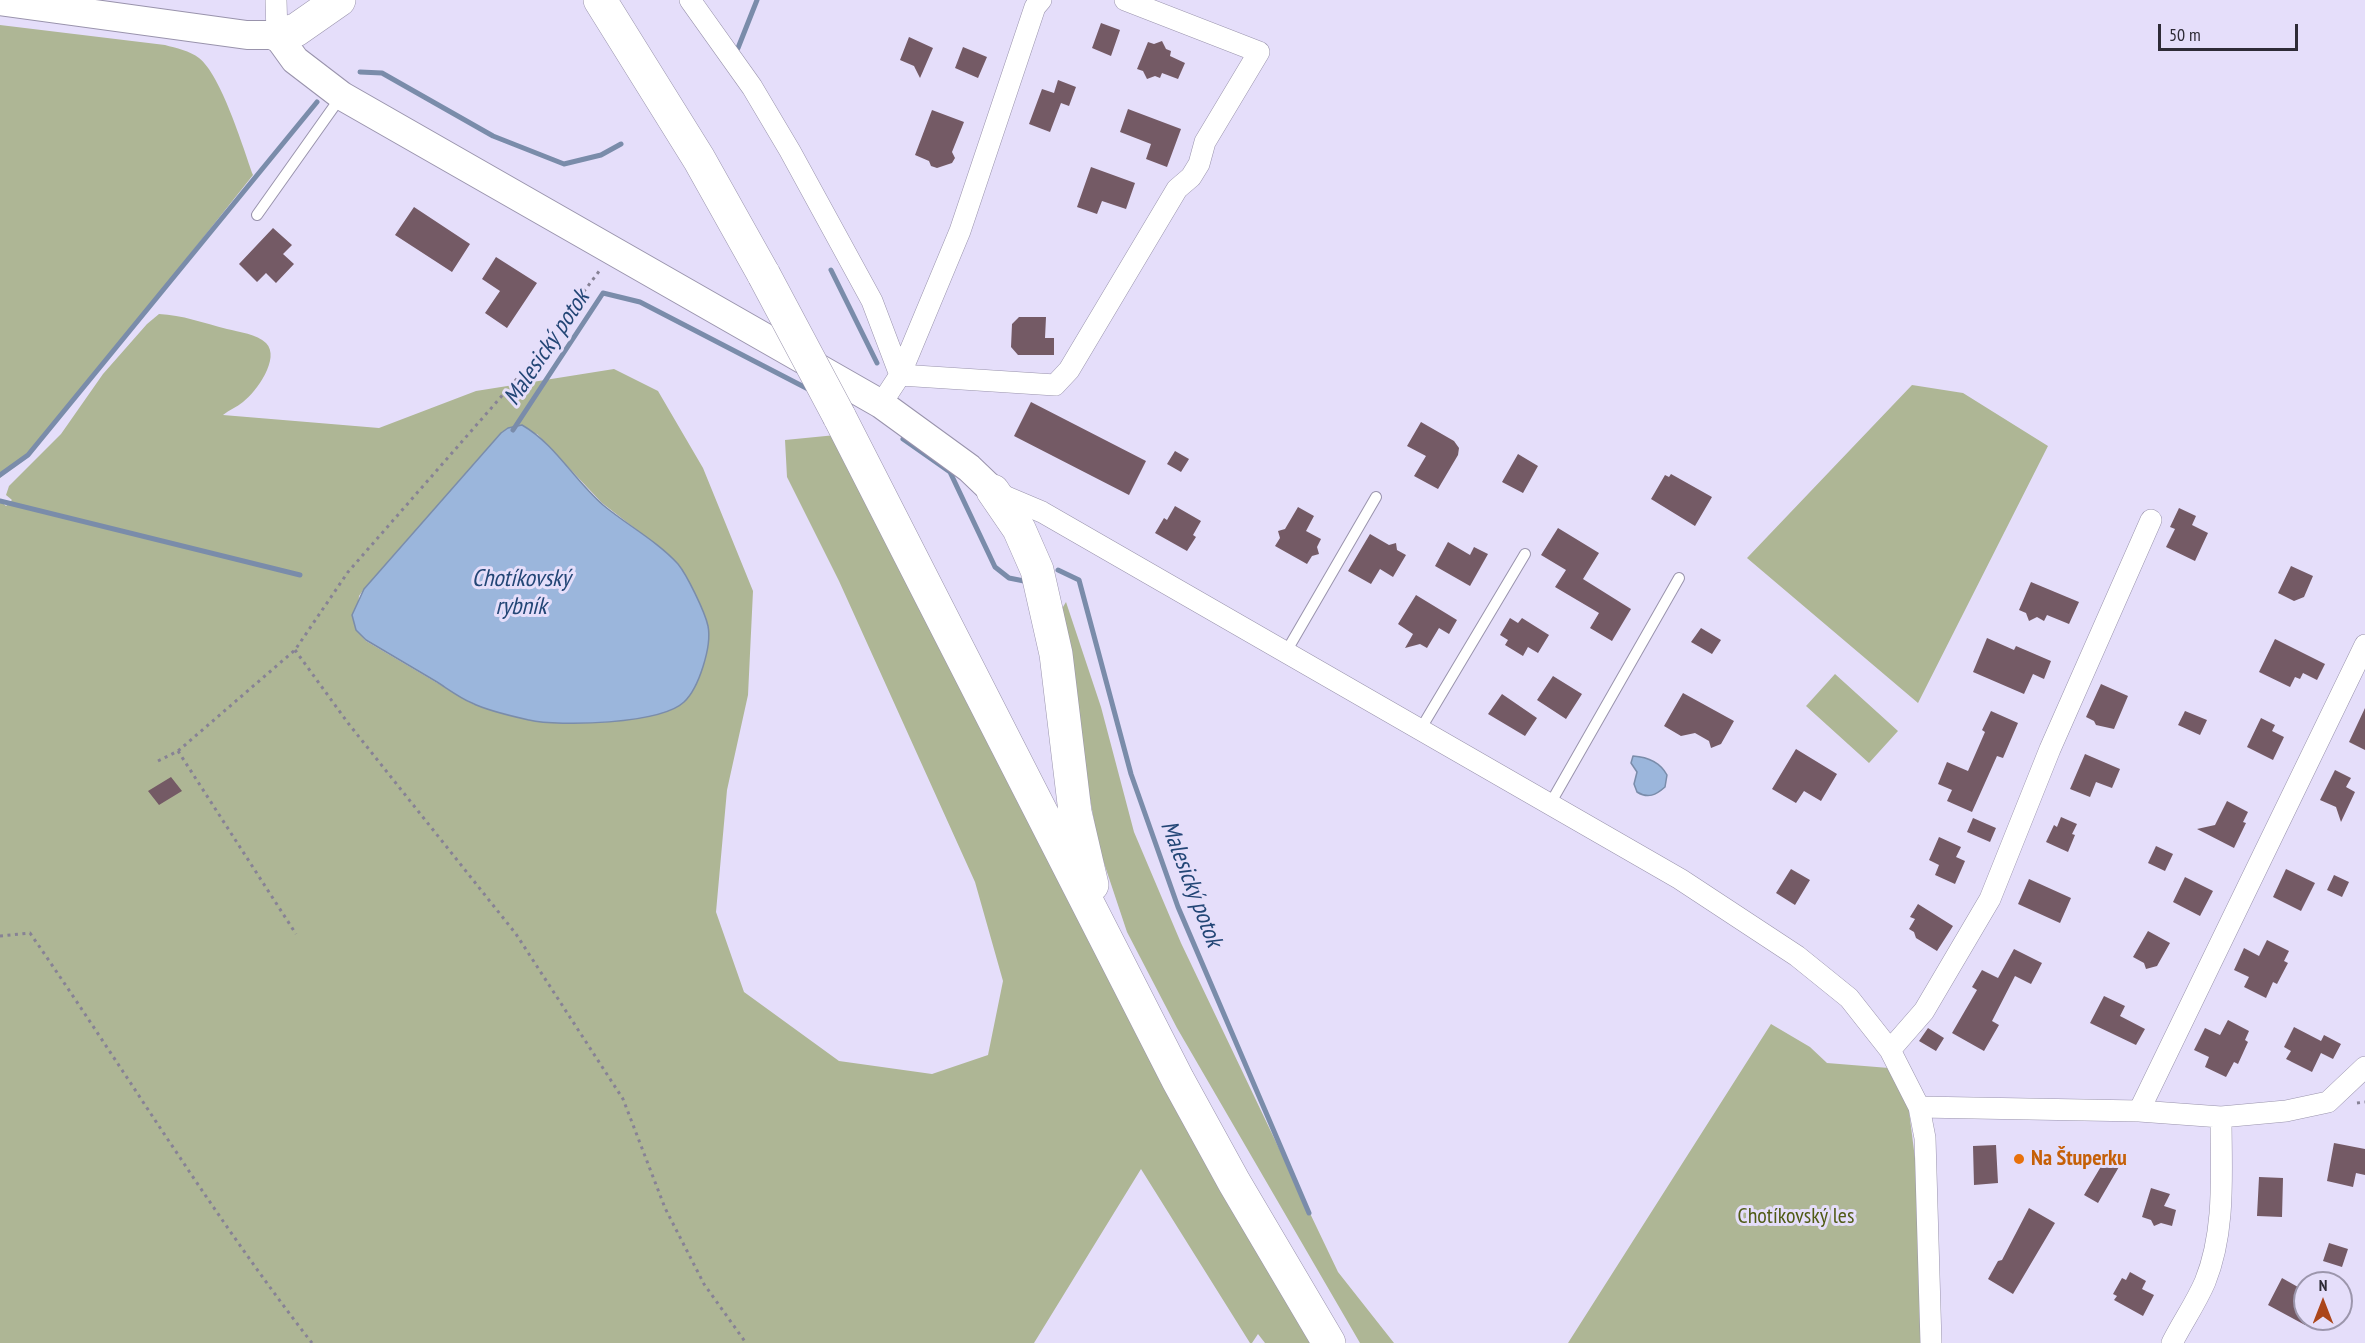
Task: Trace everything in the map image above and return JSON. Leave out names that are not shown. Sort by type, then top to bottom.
[{"type":"main road","points":[[278,35],[296,30],[339,0]]},
{"type":"main road","points":[[600,0],[699,159],[764,275],[839,416],[1118,963],[1234,1182],[1329,1343]]},
{"type":"main road","points":[[993,491],[1019,529],[1037,570],[1056,654],[1075,812],[1086,863],[1118,963]]},
{"type":"street","points":[[276,0],[278,35],[295,60],[342,96],[881,404],[969,468],[993,491],[1042,512],[1680,879],[1797,956],[1849,998],[1890,1050],[1919,1107],[1925,1149],[1931,1343]]},
{"type":"street","points":[[690,0],[752,87],[790,151],[872,301],[900,375]]},
{"type":"street","points":[[881,404],[900,375],[960,231],[1035,7],[1041,0]]},
{"type":"street","points":[[900,375],[1055,385],[1069,370],[1177,189],[1191,177],[1200,164],[1205,142],[1259,52],[1125,0]]},
{"type":"street","points":[[0,1],[247,35],[278,35]]},
{"type":"street","points":[[1890,1050],[1924,1011],[1990,899],[2050,749],[2151,520]]},
{"type":"street","points":[[2139,1111],[2365,645]]},
{"type":"street","points":[[1919,1107],[2139,1111],[2221,1117],[2286,1111],[2328,1102],[2365,1067]]},
{"type":"street","points":[[2172,1343],[2204,1283],[2215,1247],[2221,1201],[2221,1117]]},
{"type":"lane","points":[[257,215],[342,96]]},
{"type":"lane","points":[[1286,652],[1376,497]]},
{"type":"lane","points":[[1420,730],[1525,554]]},
{"type":"lane","points":[[1550,804],[1679,578]]},
{"type":"path","points":[[158,761],[178,751],[295,650],[348,572],[528,366],[614,252]]},
{"type":"path","points":[[295,650],[348,723],[516,934],[623,1098],[665,1208],[704,1284],[746,1343]]},
{"type":"path","points":[[178,751],[296,934]]},
{"type":"path","points":[[0,936],[30,933],[204,1195],[312,1343]]},
{"type":"green space","points":[[0,25],[165,45],[199,58],[207,67],[223,95],[253,175],[70,405],[33,448],[0,478]]},
{"type":"green space","points":[[159,314],[176,316],[258,337],[266,343],[271,357],[260,383],[243,402],[223,415],[379,428],[476,391],[614,369],[658,391],[703,468],[753,591],[748,695],[727,790],[716,912],[744,992],[839,1061],[932,1074],[988,1055],[1003,981],[975,882],[839,581],[787,477],[785,440],[836,435],[1318,1343],[1265,1343],[1258,1334],[1250,1343],[1141,1169],[1034,1343],[0,1343],[0,500],[6,506],[12,500],[6,495],[9,486],[61,434],[103,374],[147,324]],"holes":[[[508,428],[537,434],[602,503],[679,565],[708,626],[706,654],[596,723],[531,720],[473,704],[366,641],[356,630],[359,596],[364,589],[501,433]]]},
{"type":"green space","points":[[1912,385],[1963,393],[2048,446],[1918,703],[1747,558]]},
{"type":"green space","points":[[1066,602],[1101,707],[1134,832],[1181,943],[1338,1272],[1394,1343],[1360,1343],[1177,1028],[1127,932],[1099,848],[1057,617]]},
{"type":"green space","points":[[1835,674],[1898,731],[1869,763],[1806,706]]},
{"type":"green space","name":"Chotíkovský les","points":[[1771,1024],[1810,1047],[1827,1063],[1889,1068],[1908,1103],[1920,1198],[1923,1343],[1568,1343]]},
{"type":"water","name":"Chotíkovský rybník","points":[[522,425],[544,442],[603,505],[670,556],[682,569],[691,585],[708,626],[708,644],[695,687],[684,702],[672,709],[633,719],[585,723],[543,722],[507,715],[463,699],[366,640],[356,630],[352,615],[364,589],[501,433],[508,428]]},
{"type":"water","points":[[1633,756],[1649,759],[1661,767],[1667,775],[1665,787],[1652,795],[1637,792],[1634,784],[1637,772],[1631,763]]},
{"type":"building","points":[[1101,23],[1120,30],[1111,56],[1092,48]]},
{"type":"building","points":[[909,37],[933,48],[920,78],[914,66],[900,60]]},
{"type":"building","points":[[1162,41],[1166,49],[1171,51],[1170,56],[1185,63],[1178,79],[1162,73],[1160,78],[1155,76],[1147,79],[1143,71],[1137,69],[1148,42],[1154,44]]},
{"type":"building","points":[[963,47],[987,57],[978,78],[955,68]]},
{"type":"building","points":[[1058,80],[1076,87],[1069,106],[1061,103],[1050,132],[1029,124],[1042,89],[1054,93]]},
{"type":"building","points":[[1128,109],[1181,129],[1167,167],[1146,159],[1151,144],[1120,132]]},
{"type":"building","points":[[932,110],[964,122],[952,152],[955,158],[952,163],[937,168],[931,166],[929,161],[915,155]]},
{"type":"building","points":[[1091,167],[1135,183],[1126,209],[1102,201],[1097,214],[1077,207]]},
{"type":"building","points":[[414,207],[470,244],[452,272],[395,235]]},
{"type":"building","points":[[273,228],[292,245],[283,254],[294,264],[276,283],[266,273],[257,282],[239,264]]},
{"type":"building","points":[[496,257],[537,283],[507,328],[485,313],[500,291],[482,279]]},
{"type":"building","points":[[1019,317],[1046,317],[1045,338],[1054,338],[1054,355],[1018,355],[1011,347],[1012,324]]},
{"type":"building","points":[[1031,402],[1146,461],[1129,495],[1014,436]]},
{"type":"building","points":[[1421,422],[1454,441],[1459,448],[1458,455],[1438,489],[1414,476],[1426,456],[1407,446]]},
{"type":"building","points":[[1175,451],[1189,459],[1181,472],[1167,464]]},
{"type":"building","points":[[1518,454],[1538,466],[1523,493],[1502,482]]},
{"type":"building","points":[[1671,474],[1712,497],[1695,526],[1651,499],[1665,475],[1669,477]]},
{"type":"building","points":[[1175,506],[1201,521],[1193,535],[1196,537],[1187,551],[1155,533],[1164,518],[1167,520]]},
{"type":"building","points":[[1298,507],[1314,516],[1306,531],[1321,539],[1317,547],[1319,554],[1312,556],[1307,564],[1275,546],[1280,538],[1278,531],[1285,529]]},
{"type":"building","points":[[2179,508],[2196,516],[2192,525],[2208,533],[2195,561],[2166,547],[2175,529],[2170,527]]},
{"type":"building","points":[[1558,528],[1599,553],[1583,579],[1631,609],[1612,641],[1590,628],[1599,613],[1555,587],[1566,570],[1541,555]]},
{"type":"building","points":[[1370,534],[1389,545],[1396,543],[1397,550],[1406,555],[1393,577],[1380,569],[1371,584],[1348,571]]},
{"type":"building","points":[[1448,542],[1470,555],[1474,547],[1488,554],[1470,586],[1435,566]]},
{"type":"building","points":[[2291,566],[2313,576],[2304,597],[2294,601],[2278,593]]},
{"type":"building","points":[[2031,582],[2079,602],[2069,624],[2047,615],[2044,621],[2037,617],[2029,621],[2026,613],[2019,610]]},
{"type":"building","points":[[1416,595],[1457,620],[1449,634],[1439,628],[1427,648],[1420,644],[1405,648],[1413,634],[1398,624]]},
{"type":"building","points":[[1510,618],[1518,623],[1522,618],[1549,635],[1538,653],[1528,647],[1523,656],[1505,645],[1508,640],[1500,635]]},
{"type":"building","points":[[1701,628],[1721,640],[1712,654],[1691,642]]},
{"type":"building","points":[[1987,638],[2014,650],[2016,646],[2051,661],[2044,679],[2033,674],[2024,694],[1973,672]]},
{"type":"building","points":[[2275,639],[2325,664],[2317,680],[2303,673],[2300,679],[2295,677],[2290,687],[2259,672]]},
{"type":"building","points":[[1553,676],[1582,694],[1566,719],[1537,700]]},
{"type":"building","points":[[2101,684],[2128,696],[2114,729],[2096,725],[2094,721],[2086,717]]},
{"type":"building","points":[[1683,693],[1734,721],[1721,744],[1711,748],[1709,741],[1695,733],[1681,736],[1664,726]]},
{"type":"building","points":[[1502,694],[1537,718],[1525,736],[1488,714]]},
{"type":"building","points":[[2365,708],[2365,750],[2349,742]]},
{"type":"building","points":[[1991,711],[2018,723],[2003,758],[1997,756],[1972,812],[1947,801],[1952,790],[1938,784],[1947,762],[1968,771],[1985,732],[1982,730]]},
{"type":"building","points":[[2185,711],[2207,720],[2200,735],[2178,725]]},
{"type":"building","points":[[2261,718],[2275,725],[2272,731],[2284,737],[2273,760],[2247,747]]},
{"type":"building","points":[[1796,749],[1837,774],[1821,801],[1804,791],[1796,803],[1772,789]]},
{"type":"building","points":[[2085,754],[2120,769],[2112,788],[2096,782],[2090,797],[2070,789]]},
{"type":"building","points":[[2335,770],[2351,778],[2346,787],[2355,792],[2341,822],[2336,807],[2320,800]]},
{"type":"building","points":[[171,777],[182,791],[159,805],[148,791]]},
{"type":"building","points":[[2227,801],[2248,812],[2243,822],[2246,823],[2234,848],[2197,829],[2215,825]]},
{"type":"building","points":[[2061,817],[2077,824],[2068,852],[2046,842],[2054,825],[2057,827]]},
{"type":"building","points":[[1973,818],[1996,828],[1990,842],[1967,832]]},
{"type":"building","points":[[1939,837],[1961,847],[1956,857],[1965,861],[1955,884],[1935,875],[1939,865],[1929,860]]},
{"type":"building","points":[[2156,846],[2173,854],[2165,871],[2148,863]]},
{"type":"building","points":[[1791,869],[1810,880],[1795,905],[1776,893]]},
{"type":"building","points":[[2286,869],[2315,883],[2301,911],[2273,897]]},
{"type":"building","points":[[2334,875],[2349,882],[2342,897],[2327,890]]},
{"type":"building","points":[[2185,877],[2213,891],[2200,916],[2173,902]]},
{"type":"building","points":[[2029,879],[2071,898],[2060,923],[2018,904]]},
{"type":"building","points":[[1918,904],[1953,926],[1937,951],[1916,938],[1914,932],[1909,929],[1915,919],[1910,917]]},
{"type":"building","points":[[2148,931],[2170,943],[2157,966],[2146,969],[2144,963],[2133,957]]},
{"type":"building","points":[[2267,940],[2289,951],[2284,961],[2288,963],[2277,984],[2273,982],[2266,998],[2244,987],[2249,977],[2234,970],[2244,948],[2259,956]]},
{"type":"building","points":[[2014,949],[2042,963],[2031,984],[2015,976],[1992,1021],[1999,1025],[1984,1051],[1952,1033],[1977,990],[1972,987],[1982,970],[1998,978]]},
{"type":"building","points":[[2104,996],[2125,1006],[2120,1016],[2145,1029],[2136,1045],[2090,1023]]},
{"type":"building","points":[[2228,1020],[2249,1031],[2245,1040],[2248,1042],[2238,1064],[2234,1062],[2226,1077],[2205,1067],[2209,1057],[2194,1050],[2205,1028],[2220,1035]]},
{"type":"building","points":[[2294,1027],[2321,1041],[2324,1035],[2341,1044],[2333,1059],[2321,1053],[2312,1072],[2286,1059],[2291,1051],[2284,1047]]},
{"type":"building","points":[[1928,1028],[1944,1038],[1936,1051],[1919,1041]]},
{"type":"building","points":[[2334,1143],[2365,1149],[2365,1175],[2356,1173],[2353,1187],[2327,1181]]},
{"type":"building","points":[[1996,1145],[1998,1183],[1974,1185],[1973,1146]]},
{"type":"building","points":[[2109,1153],[2123,1160],[2098,1203],[2084,1195]]},
{"type":"building","points":[[2259,1177],[2283,1178],[2282,1217],[2257,1216]]},
{"type":"building","points":[[2151,1188],[2170,1194],[2164,1206],[2176,1210],[2172,1226],[2161,1223],[2154,1226],[2151,1220],[2142,1217]]},
{"type":"building","points":[[2029,1208],[2055,1223],[2013,1294],[1988,1279],[1998,1261],[2002,1260]]},
{"type":"building","points":[[2329,1243],[2348,1249],[2342,1267],[2323,1261]]},
{"type":"building","points":[[2130,1272],[2146,1281],[2142,1289],[2154,1295],[2143,1316],[2114,1300],[2117,1296],[2113,1294],[2122,1278],[2126,1280]]},
{"type":"building","points":[[2282,1278],[2293,1284],[2293,1319],[2268,1305]]},
{"type":"waterway","points":[[738,48],[757,0]]},
{"type":"waterway","points":[[360,72],[382,73],[493,136],[564,164],[601,155],[621,144]]},
{"type":"waterway","points":[[0,475],[28,455],[317,102]]},
{"type":"waterway","points":[[831,270],[877,363]]},
{"type":"waterway","name":"Malesický potok","points":[[513,430],[603,293],[640,302],[810,390]]},
{"type":"waterway","name":"Malesický potok","points":[[903,439],[950,472],[995,567],[1009,578],[1024,581]]},
{"type":"waterway","points":[[0,501],[300,575]]},
{"type":"waterway","name":"Malesický potok","points":[[1058,570],[1079,580],[1131,774],[1178,907],[1309,1213]]},
{"type":"place","name":"Na Štuperku","points":[[2019,1159]]}]
